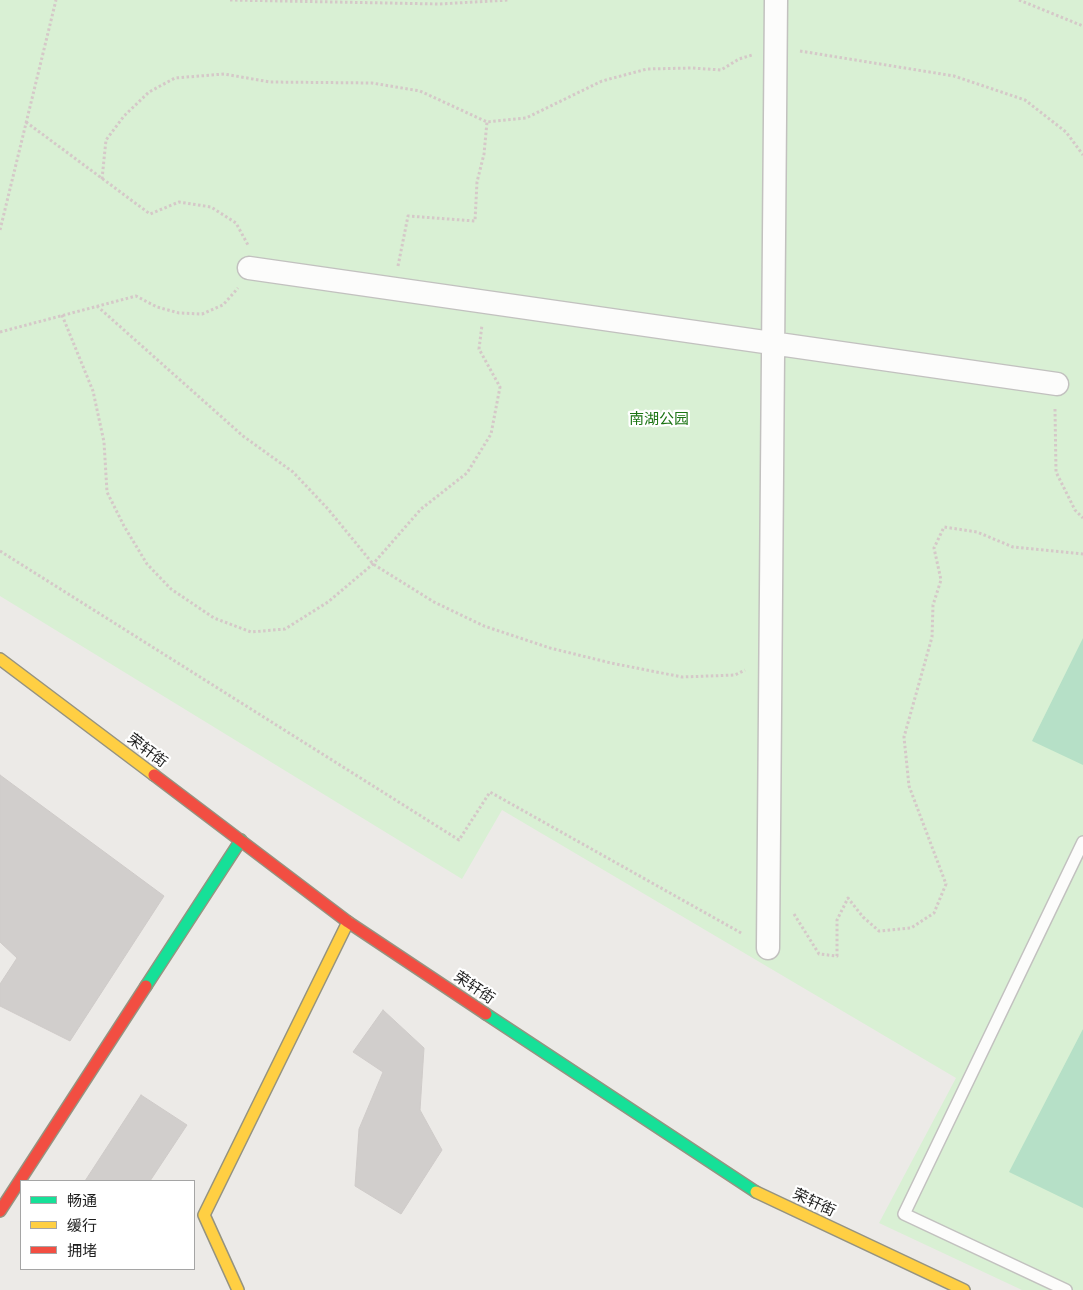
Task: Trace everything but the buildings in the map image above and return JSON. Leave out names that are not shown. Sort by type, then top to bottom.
[{"type":"street","points":[[768,948],[776,0]]},
{"type":"street","points":[[249,268],[1057,384]]},
{"type":"street","name":"荣轩街","points":[[0,660],[348,922],[748,1188],[964,1290]]},
{"type":"street","points":[[21,1180],[241,840]]},
{"type":"street","points":[[238,1290],[204,1215],[348,922]]},
{"type":"street","points":[[0,1212],[20,1181]]},
{"type":"lane","points":[[1066,1290],[904,1214],[1083,842]]},
{"type":"path","points":[[0,230],[56,0]]},
{"type":"path","points":[[230,0],[439,4],[509,0]]},
{"type":"path","points":[[1019,0],[1083,26]]},
{"type":"path","points":[[102,179],[106,140],[124,116],[149,92],[174,78],[224,74],[270,82],[372,83],[420,91],[488,122],[526,118],[602,81],[647,69],[692,68],[721,70],[739,59],[776,48],[954,76],[1025,100],[1066,132],[1083,155]]},
{"type":"path","points":[[0,332],[136,296],[157,307],[179,313],[202,314],[223,305],[238,288],[249,268],[248,242],[236,223],[211,207],[179,202],[150,214],[26,122]]},
{"type":"path","points":[[393,289],[408,216],[475,221],[477,182],[484,154],[488,122]]},
{"type":"path","points":[[62,315],[93,390],[104,442],[107,492],[124,526],[147,564],[171,589],[214,618],[251,632],[285,629],[328,602],[373,564],[421,509],[467,473],[490,434],[500,387],[479,349],[485,302]]},
{"type":"path","points":[[97,306],[243,436],[293,472],[328,509],[373,564],[434,602],[484,626],[550,648],[610,663],[690,676],[736,675],[771,659]]},
{"type":"path","points":[[1057,384],[1054,426],[1056,472],[1075,510],[1083,518]]},
{"type":"path","points":[[768,894],[786,898],[819,954],[837,956],[837,920],[848,898],[863,917],[879,931],[911,928],[934,913],[946,884],[909,786],[904,737],[932,638],[933,605],[941,580],[934,548],[944,527],[976,532],[1013,547],[1083,554]]},
{"type":"path","points":[[0,551],[459,840],[490,792],[768,948]]},
{"type":"green space","name":"南湖公园","points":[[0,0],[1083,0],[1083,1290],[1022,1290],[879,1223],[956,1078],[502,810],[462,879],[0,596]]},
{"type":"green space","points":[[1083,638],[1083,765],[1032,741]]},
{"type":"green space","points":[[1083,1029],[1083,1208],[1009,1172]]},
{"type":"traffic: fast","points":[[146,986],[241,840]]},
{"type":"traffic: fast","points":[[486,1014],[756,1192]]},
{"type":"traffic: slow","points":[[0,659],[154,775]]},
{"type":"traffic: slow","points":[[238,1290],[204,1215],[348,922]]},
{"type":"traffic: slow","points":[[756,1192],[964,1290]]},
{"type":"traffic: jam","points":[[154,775],[348,922],[486,1014]]},
{"type":"traffic: jam","points":[[20,1180],[146,986]]},
{"type":"traffic: jam","points":[[0,1211],[20,1180]]}]
